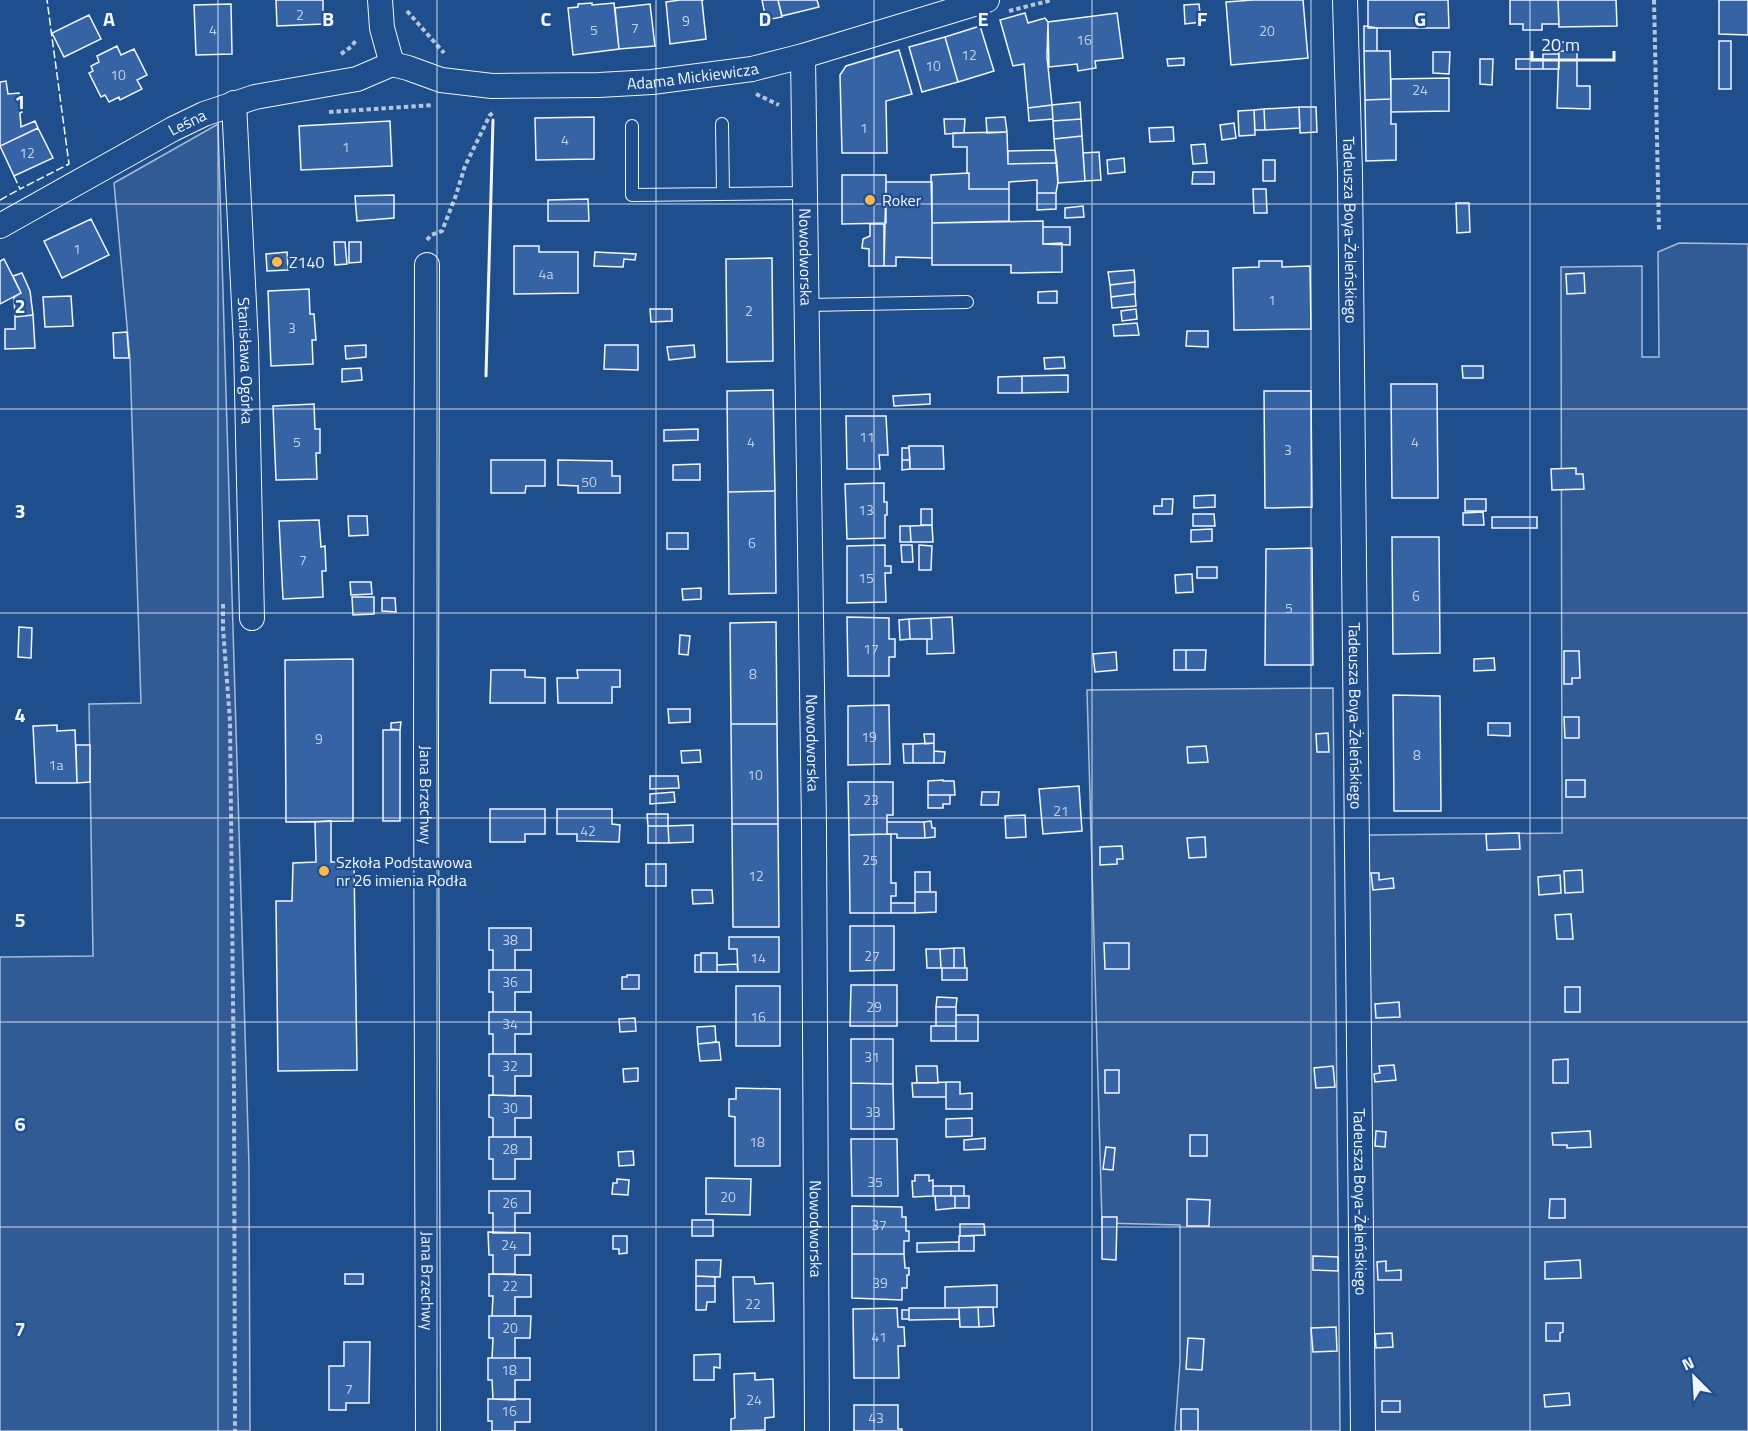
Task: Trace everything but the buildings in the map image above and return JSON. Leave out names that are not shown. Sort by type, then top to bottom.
[{"type":"street","points":[[380,0],[382,28],[392,64]]},
{"type":"street","name":"Adama Mickiewicza","points":[[392,64],[441,80],[492,86],[652,82],[752,69],[803,56],[987,0]]},
{"type":"street","name":"Tadeusza Boya-Żeleńskiego","points":[[1345,0],[1350,173],[1363,1431]]},
{"type":"street","name":"Nowodworska","points":[[803,56],[814,827],[817,1431]]},
{"type":"street","name":"Leśna","points":[[0,226],[204,114],[266,95],[357,79],[392,64]]},
{"type":"street","name":"Stanisława Ogórka","points":[[234,103],[246,344],[252,618]]},
{"type":"street","name":"Jana Brzechwy","points":[[427,254],[428,1431]]},
{"type":"lane","points":[[722,124],[723,194]]},
{"type":"lane","points":[[632,126],[632,195],[806,193]]},
{"type":"lane","points":[[808,305],[967,302]]},
{"type":"path","points":[[1654,0],[1659,231]]},
{"type":"path","points":[[404,7],[450,59]]},
{"type":"path","points":[[754,93],[782,106],[804,101]]},
{"type":"path","points":[[323,113],[437,105]]},
{"type":"path","points":[[427,254],[431,236],[442,231],[465,166],[490,115],[498,108]]},
{"type":"path","points":[[224,600],[223,628],[230,721],[235,1431]]},
{"type":"shaded area","points":[[218,124],[249,1166],[250,1431],[0,1431],[0,957],[93,956],[89,704],[141,703],[130,359],[114,183]]},
{"type":"shaded area","points":[[1679,243],[1748,244],[1748,1431],[1374,1431],[1369,835],[1562,833],[1561,267],[1642,266],[1642,357],[1659,357],[1658,252]]},
{"type":"shaded area","points":[[1333,688],[1340,1431],[1175,1431],[1180,1362],[1180,1225],[1102,1223],[1087,690]]},
{"type":"fence","points":[[14,176],[20,189],[69,164],[47,0]]},
{"type":"fence","points":[[0,200],[20,189]]},
{"type":"wall","points":[[486,376],[493,120]]},
{"type":"place","name":"Roker","points":[[870,200]]},
{"type":"place","name":"Z140","points":[[277,262]]},
{"type":"place","name":"Szkoła Podstawowa nr 26 imienia Rodła","points":[[324,871]]}]
